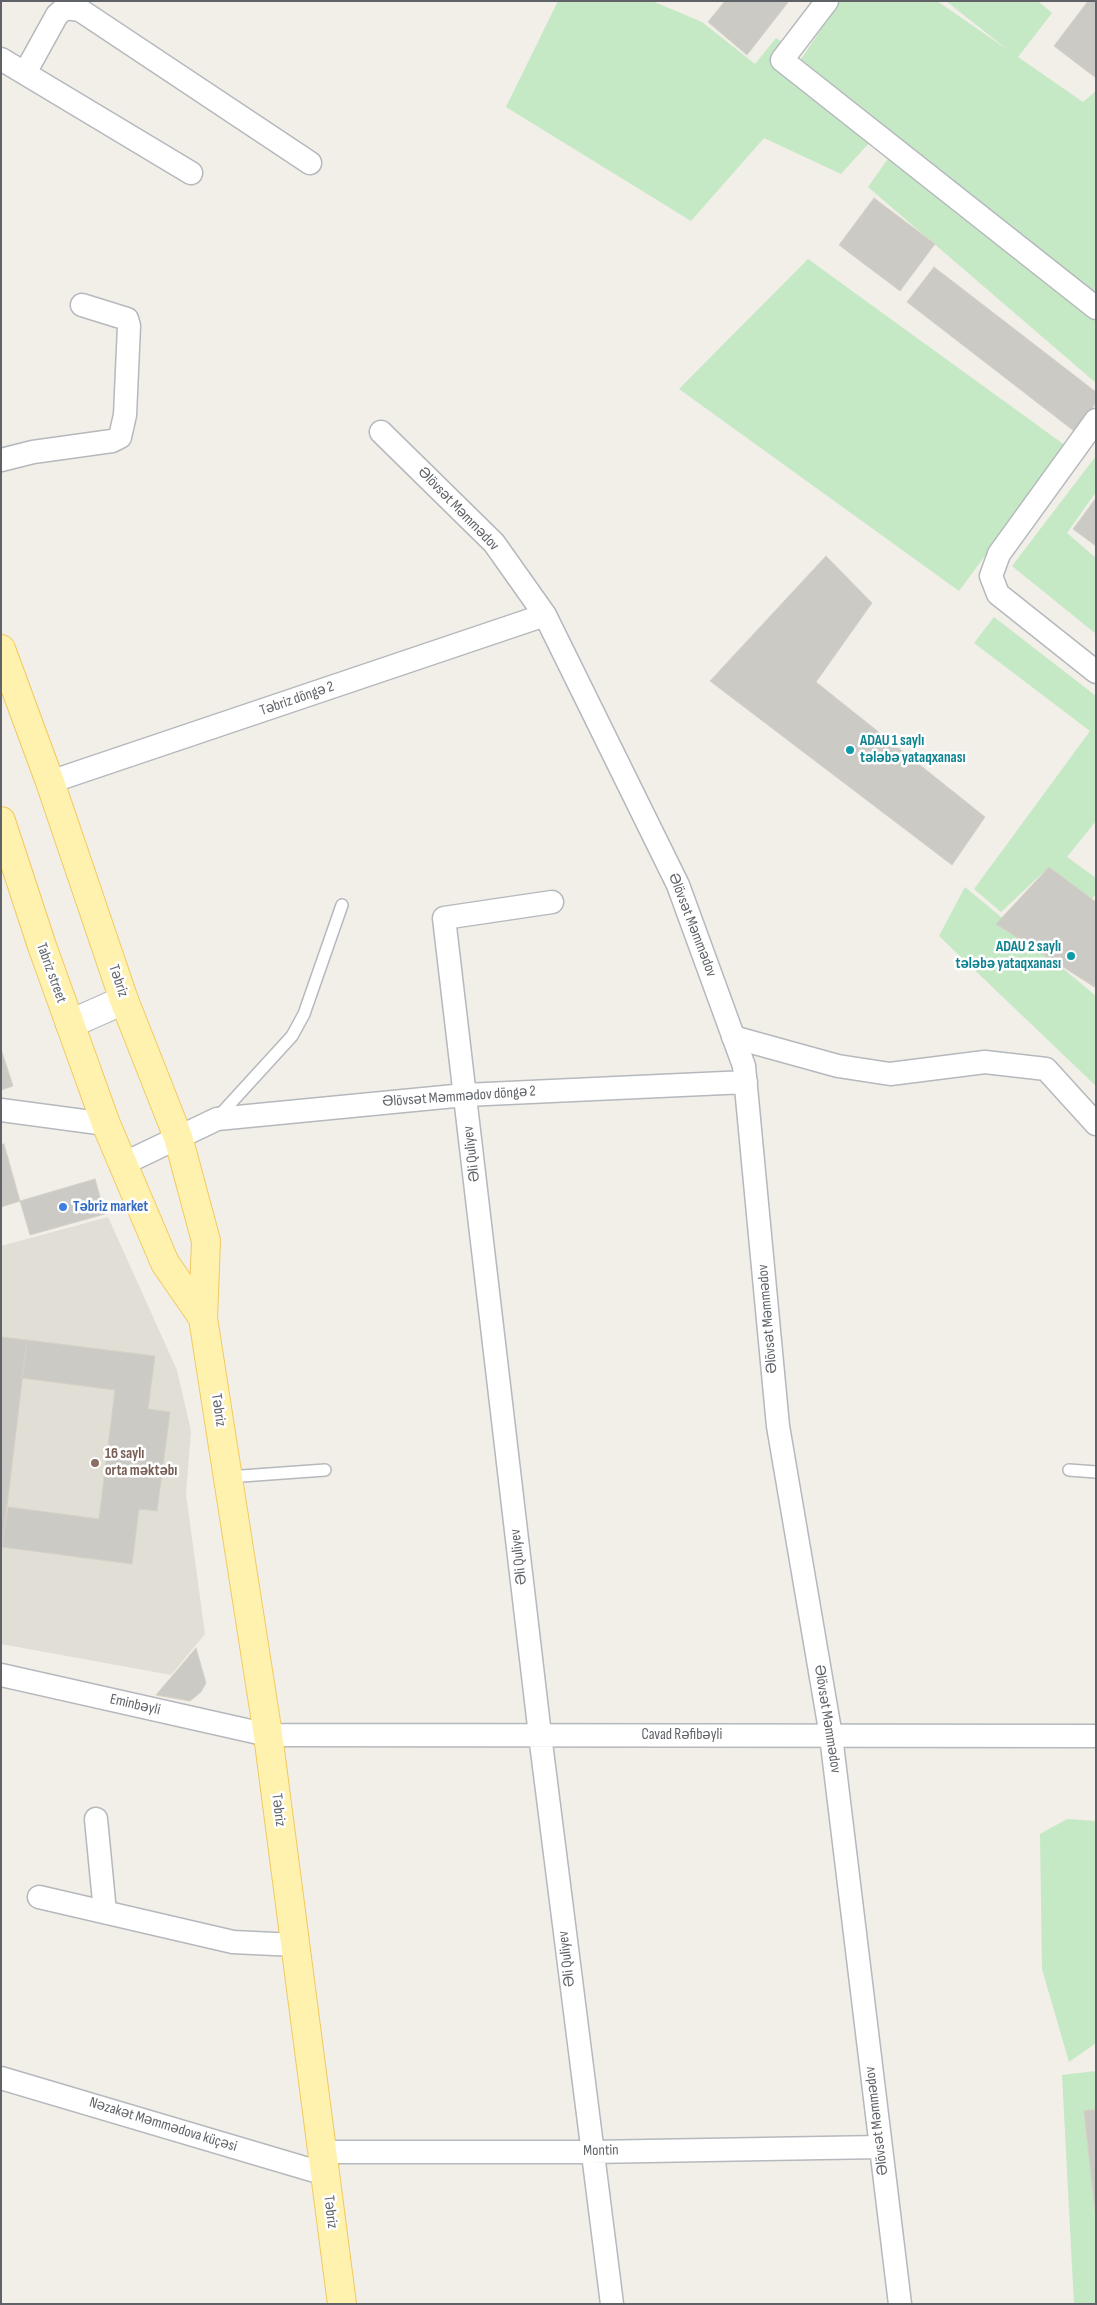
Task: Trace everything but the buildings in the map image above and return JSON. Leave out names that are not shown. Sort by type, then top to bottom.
[{"type":"main road","name":"Təbriz","points":[[1,649],[50,782],[124,1000],[178,1138],[206,1241],[204,1318],[268,1735],[342,2304]]},
{"type":"main road","name":"Tabriz street","points":[[1,821],[42,946],[106,1124]]},
{"type":"main road","points":[[70,1024],[124,1000]]},
{"type":"main road","name":"Təbriz","points":[[106,1124],[165,1264],[204,1318]]},
{"type":"street","points":[[827,1],[782,60],[1096,308]]},
{"type":"street","points":[[25,73],[57,15],[65,8],[80,10],[310,163]]},
{"type":"street","points":[[1,59],[191,173]]},
{"type":"street","points":[[1,460],[33,452],[112,441],[120,437],[125,415],[128,326],[126,319],[82,305]]},
{"type":"street","points":[[1096,420],[999,554],[991,576],[998,594],[1096,672]]},
{"type":"street","name":"Əlövsət Məmmədov","points":[[381,432],[494,543],[545,615],[678,885],[744,1066],[778,1426],[831,1736],[900,2304]]},
{"type":"street","name":"Təbriz döngə 2","points":[[50,782],[545,615]]},
{"type":"street","name":"Əli Quliyev","points":[[552,902],[444,918],[540,1735],[591,2152],[612,2304]]},
{"type":"street","points":[[734,1037],[838,1066],[890,1074],[985,1062],[1046,1069],[1096,1124]]},
{"type":"street","name":"Əlövsət Məmmədov döngə 2","points":[[123,1164],[217,1119],[466,1095],[746,1082]]},
{"type":"street","points":[[1,1110],[106,1124]]},
{"type":"street","name":"Eminbəyli","points":[[1,1675],[268,1735]]},
{"type":"street","name":"Cavad Rəfibəyli","points":[[268,1735],[1096,1736]]},
{"type":"street","points":[[96,1819],[105,1912]]},
{"type":"street","points":[[39,1897],[232,1942],[295,1945]]},
{"type":"street","name":"Nəzakət Məmmədova küçəsi","points":[[1,2078],[324,2163]]},
{"type":"street","name":"Montin","points":[[324,2163],[591,2152],[880,2147]]},
{"type":"lane","points":[[217,1119],[292,1036],[304,1014],[342,905]]},
{"type":"lane","points":[[228,1478],[325,1470]]},
{"type":"lane","points":[[1069,1470],[1096,1472]]},
{"type":"shaded area","name":"16 saylı orta məktəbı","points":[[108,1217],[177,1370],[191,1431],[186,1494],[205,1634],[171,1675],[1,1644],[1,1246]]},
{"type":"green space","points":[[558,1],[652,1],[702,22],[755,64],[776,38],[786,44],[777,71],[869,143],[841,174],[764,138],[691,221],[506,107]]},
{"type":"green space","points":[[840,1],[937,1],[1008,50],[946,1],[1038,1],[1052,13],[1018,57],[1083,102],[1096,91],[1096,383],[868,187],[899,143],[797,65]]},
{"type":"green space","points":[[808,259],[1066,446],[959,591],[679,389]]},
{"type":"green space","points":[[1096,456],[1096,492],[1067,533],[1096,558],[1096,634],[1012,566]]},
{"type":"green space","points":[[994,617],[1096,696],[1096,821],[1067,857],[1096,878],[1096,894],[1092,899],[1049,867],[1001,912],[974,889],[1090,731],[974,643]]},
{"type":"green space","points":[[965,887],[1096,996],[1096,1086],[939,936]]},
{"type":"green space","points":[[1067,1819],[1096,1821],[1096,2043],[1069,2062],[1042,1969],[1040,1834]]},
{"type":"green space","points":[[1096,2071],[1096,2304],[1074,2304],[1062,2075]]},
{"type":"place","name":"ADAU 1 saylı tələbə yataqxanası","points":[[850,750]]},
{"type":"place","name":"ADAU 2 saylı tələbə yataqxanası","points":[[1071,956]]},
{"type":"place","name":"Təbriz market","points":[[63,1207]]},
{"type":"place","name":"16 saylı orta məktəbı","points":[[95,1463]]}]
